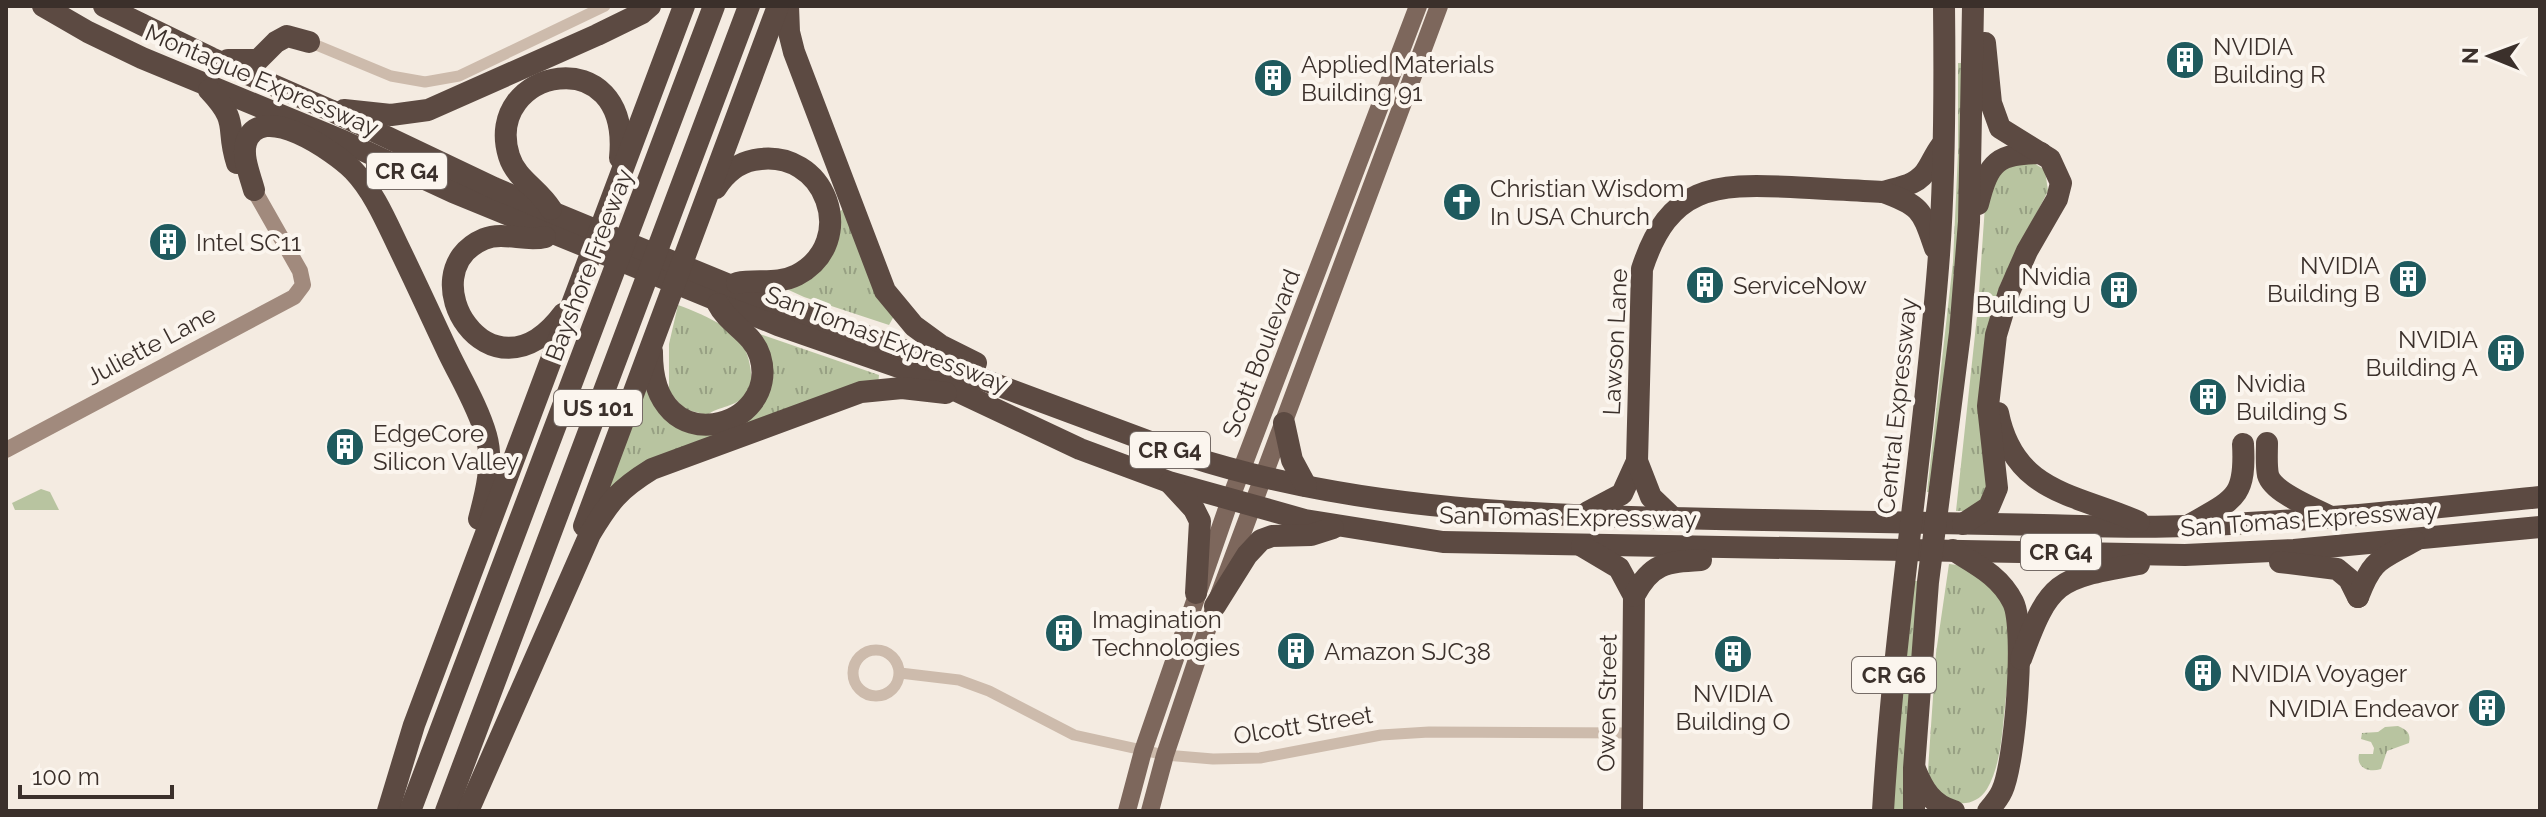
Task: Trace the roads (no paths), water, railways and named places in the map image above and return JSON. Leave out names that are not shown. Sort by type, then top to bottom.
[{"type":"highway","name":"Montague Expressway","points":[[43,6],[88,32],[206,86],[343,141],[453,192],[565,228],[646,261]]},
{"type":"highway","name":"Montague Expressway","points":[[104,6],[494,188],[565,228]]},
{"type":"highway","points":[[330,110],[391,115],[428,110],[597,35],[650,6]]},
{"type":"highway","points":[[388,811],[414,725],[684,6]]},
{"type":"highway","name":"Bayshore Freeway","points":[[410,811],[714,6]]},
{"type":"highway","name":"US 101","points":[[446,811],[749,6]]},
{"type":"highway","points":[[535,659],[778,6]]},
{"type":"highway","points":[[788,6],[794,52],[885,291],[914,326],[952,352],[1008,379],[1018,393]]},
{"type":"highway","name":"Central Expressway","points":[[1883,811],[1903,581],[1939,257],[1944,143],[1944,6]]},
{"type":"highway","points":[[1962,524],[1989,507],[1997,488],[1988,406],[1996,335],[2009,292],[2027,251],[2057,199],[2061,183],[2055,164],[2000,128],[1991,103],[1985,38],[1973,15]]},
{"type":"highway","name":"CR G6","points":[[1914,811],[1914,768],[1928,582],[1960,333],[1969,222],[1973,15]]},
{"type":"highway","points":[[211,58],[253,61],[287,36],[309,42]]},
{"type":"highway","points":[[291,93],[280,70],[280,58],[290,46],[309,42]]},
{"type":"highway","points":[[573,300],[542,338],[525,347],[514,348],[492,345],[473,334],[459,315],[455,303],[454,277],[459,263],[474,245],[493,236],[539,238],[565,228],[544,196],[518,175],[508,156],[506,142],[511,112],[524,94],[541,83],[564,78],[590,84],[609,99],[616,109],[622,141],[615,187]]},
{"type":"highway","points":[[206,86],[229,113],[233,127],[232,149],[239,169],[254,190]]},
{"type":"highway","points":[[260,107],[280,126],[339,158],[372,194],[486,435],[489,463],[484,501],[419,699],[414,725]]},
{"type":"highway","points":[[254,190],[245,157],[246,144],[256,129],[266,125],[280,126]]},
{"type":"highway","points":[[1883,192],[1922,178],[1944,143]]},
{"type":"highway","points":[[1969,222],[1993,164],[2009,155],[2042,153]]},
{"type":"highway","points":[[652,340],[654,383],[666,407],[677,417],[699,425],[724,423],[738,416],[758,392],[762,364],[755,344],[724,315],[710,287],[749,280],[769,282],[785,279],[807,268],[827,239],[828,200],[808,173],[784,160],[768,158],[746,162],[730,171],[705,206]]},
{"type":"highway","name":"Lawson Lane","points":[[1637,461],[1642,269],[1649,247],[1672,214],[1702,192],[1739,185],[1883,192]]},
{"type":"highway","points":[[1883,192],[1903,199],[1922,212],[1939,257]]},
{"type":"highway","name":"San Tomas Expressway","points":[[646,261],[710,287],[1018,393],[1188,456],[1306,486],[1396,502],[1461,510],[1673,518],[2150,527],[2332,518],[2540,497]]},
{"type":"highway","name":"San Tomas Expressway","points":[[710,287],[778,325],[891,363],[1080,449],[1169,482],[1336,526],[1443,542],[2185,555],[2294,550],[2540,527]]},
{"type":"highway","points":[[1991,377],[2000,422],[2010,447],[2030,474],[2051,489],[2116,511],[2150,527]]},
{"type":"highway","points":[[468,811],[590,534],[624,487],[643,475],[861,392],[902,388],[967,395]]},
{"type":"highway","points":[[1284,423],[1292,460],[1306,486]]},
{"type":"highway","points":[[2267,443],[2268,474],[2272,484],[2281,492],[2332,518]]},
{"type":"highway","points":[[2186,526],[2223,506],[2242,485],[2243,444]]},
{"type":"highway","points":[[1585,514],[1622,494],[1637,461]]},
{"type":"highway","points":[[1637,461],[1646,490],[1673,518]]},
{"type":"highway","points":[[1169,482],[1194,509],[1200,521],[1206,600]]},
{"type":"highway","points":[[1206,600],[1261,540],[1272,536],[1311,535],[1336,526]]},
{"type":"highway","points":[[2021,659],[2046,599],[2073,578],[2185,555],[2330,566],[2344,573],[2358,597],[2372,566],[2421,537]]},
{"type":"highway","points":[[1581,545],[1619,568],[1634,596],[1650,571],[1670,562],[1712,559],[1725,547]]},
{"type":"highway","points":[[1952,550],[1992,574],[2008,593],[2017,617],[2021,659],[2003,789],[1991,807],[1971,811]]},
{"type":"highway","name":"Owen Street","points":[[1632,811],[1634,596]]},
{"type":"highway","points":[[1871,811],[1886,768]]},
{"type":"highway","points":[[1914,768],[1923,788],[1935,803],[1954,811]]},
{"type":"main road","name":"Scott Boulevard","points":[[1127,811],[1143,751],[1206,600],[1253,506],[1252,474],[1418,6]]},
{"type":"main road","name":"Scott Boulevard","points":[[1150,811],[1230,500],[1252,474],[1284,423],[1439,6]]},
{"type":"street","points":[[309,42],[391,76],[425,82],[459,76],[605,6]]},
{"type":"street","name":"Juliette Lane","points":[[6,450],[294,297],[303,285],[300,271],[254,190]]},
{"type":"street","points":[[874,650],[889,653],[899,666],[900,673],[890,693],[876,697],[862,692],[853,671],[860,657],[874,650]]},
{"type":"street","name":"Olcott Street","points":[[900,673],[959,680],[989,691],[1074,735],[1165,755],[1213,759],[1260,758],[1381,735],[1429,732],[1633,733]]},
{"type":"place","name":"NVIDIA Building R","points":[[2185,60]]},
{"type":"place","name":"Applied Materials Building 91","points":[[1273,78]]},
{"type":"place","name":"Christian Wisdom In USA Church","points":[[1462,202]]},
{"type":"place","name":"Intel SC11","points":[[168,242]]},
{"type":"place","name":"NVIDIA Building B","points":[[2408,279]]},
{"type":"place","name":"ServiceNow","points":[[1705,285]]},
{"type":"place","name":"Nvidia Building U","points":[[2119,290]]},
{"type":"place","name":"NVIDIA Building A","points":[[2506,353]]},
{"type":"place","name":"Nvidia Building S","points":[[2208,397]]},
{"type":"place","name":"EdgeCore Silicon Valley","points":[[345,447]]},
{"type":"place","name":"Imagination Technologies","points":[[1064,633]]},
{"type":"place","name":"Amazon SJC38","points":[[1296,651]]},
{"type":"place","name":"NVIDIA Building O","points":[[1733,654]]},
{"type":"place","name":"NVIDIA Voyager","points":[[2203,673]]},
{"type":"place","name":"NVIDIA Endeavor","points":[[2487,708]]}]
